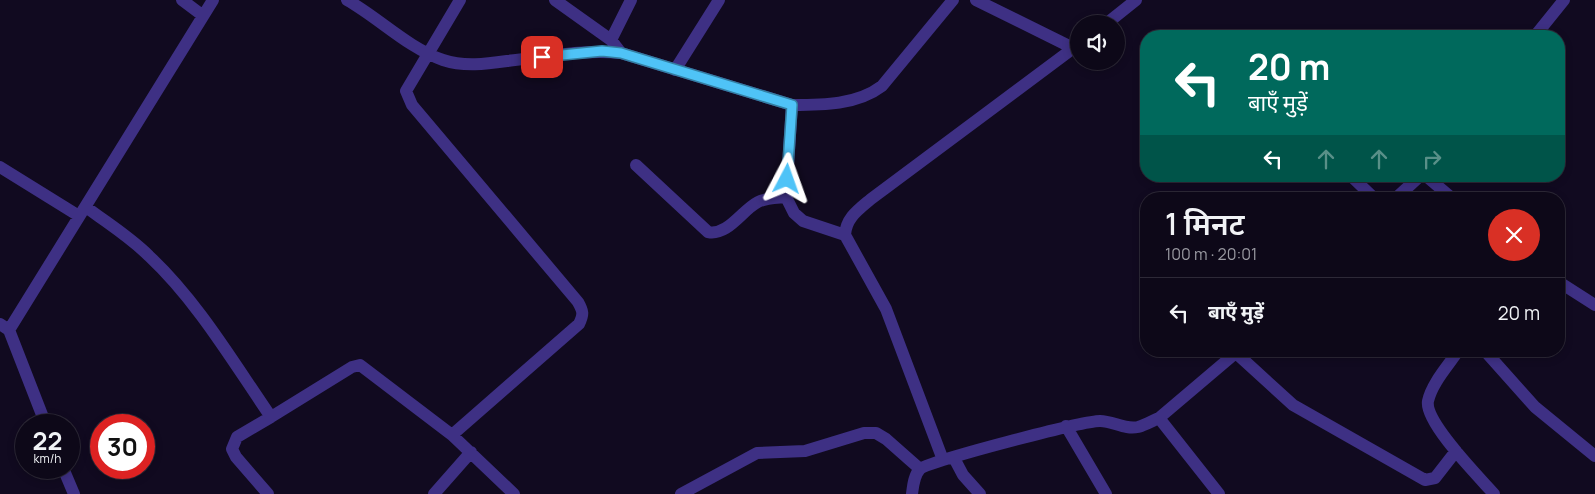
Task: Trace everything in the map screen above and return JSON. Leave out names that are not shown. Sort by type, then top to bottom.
[{"type":"street","points":[[182,0],[202,15]]},
{"type":"street","points":[[41,414],[4,327],[82,212],[213,0]]},
{"type":"street","points":[[347,0],[427,54],[446,61],[464,64],[602,51],[621,53],[792,105],[817,105],[860,99],[871,94],[882,86],[953,0]]},
{"type":"street","points":[[452,435],[579,324],[583,310],[412,105],[406,92],[460,0]]},
{"type":"street","points":[[555,0],[611,40],[621,53]]},
{"type":"street","points":[[611,40],[631,0]]},
{"type":"street","points":[[675,70],[719,0]]},
{"type":"street","points":[[976,0],[1070,43]]},
{"type":"street","points":[[1117,15],[1136,0]]},
{"type":"street","points":[[1540,30],[1564,0]]},
{"type":"street","points":[[980,494],[949,459],[886,309],[845,235],[846,226],[851,217],[871,200],[1070,51]]},
{"type":"street","points":[[792,105],[786,198],[794,213],[803,222],[845,235]]},
{"type":"street","points":[[636,165],[708,232],[720,232],[761,200],[786,198]]},
{"type":"street","points":[[0,167],[131,240],[166,274],[205,320],[271,417]]},
{"type":"street","points":[[1358,182],[1368,192]]},
{"type":"street","points":[[1403,192],[1413,182]]},
{"type":"street","points":[[1433,182],[1445,192]]},
{"type":"street","points":[[1565,286],[1595,305]]},
{"type":"street","points":[[912,494],[915,477],[920,469],[949,459],[1066,426],[1100,421],[1136,428],[1158,418],[1231,357]]},
{"type":"street","points":[[1242,357],[1293,406],[1425,480],[1435,478],[1456,452]]},
{"type":"street","points":[[1454,357],[1432,391],[1428,408],[1429,415],[1456,452],[1494,494]]},
{"type":"street","points":[[1491,357],[1535,407],[1595,456]]},
{"type":"street","points":[[268,494],[236,457],[232,449],[237,437],[352,367],[360,365],[452,435],[514,494]]},
{"type":"street","points":[[1158,418],[1219,494]]},
{"type":"street","points":[[1066,426],[1106,494]]},
{"type":"street","points":[[681,494],[757,453],[805,451],[864,433],[876,433],[886,439],[920,469]]},
{"type":"street","points":[[434,494],[470,452]]},
{"type":"street","points":[[68,479],[74,494]]},
{"type":"route","points":[[542,57],[582,52],[602,51],[621,53],[792,105],[787,179]]}]
